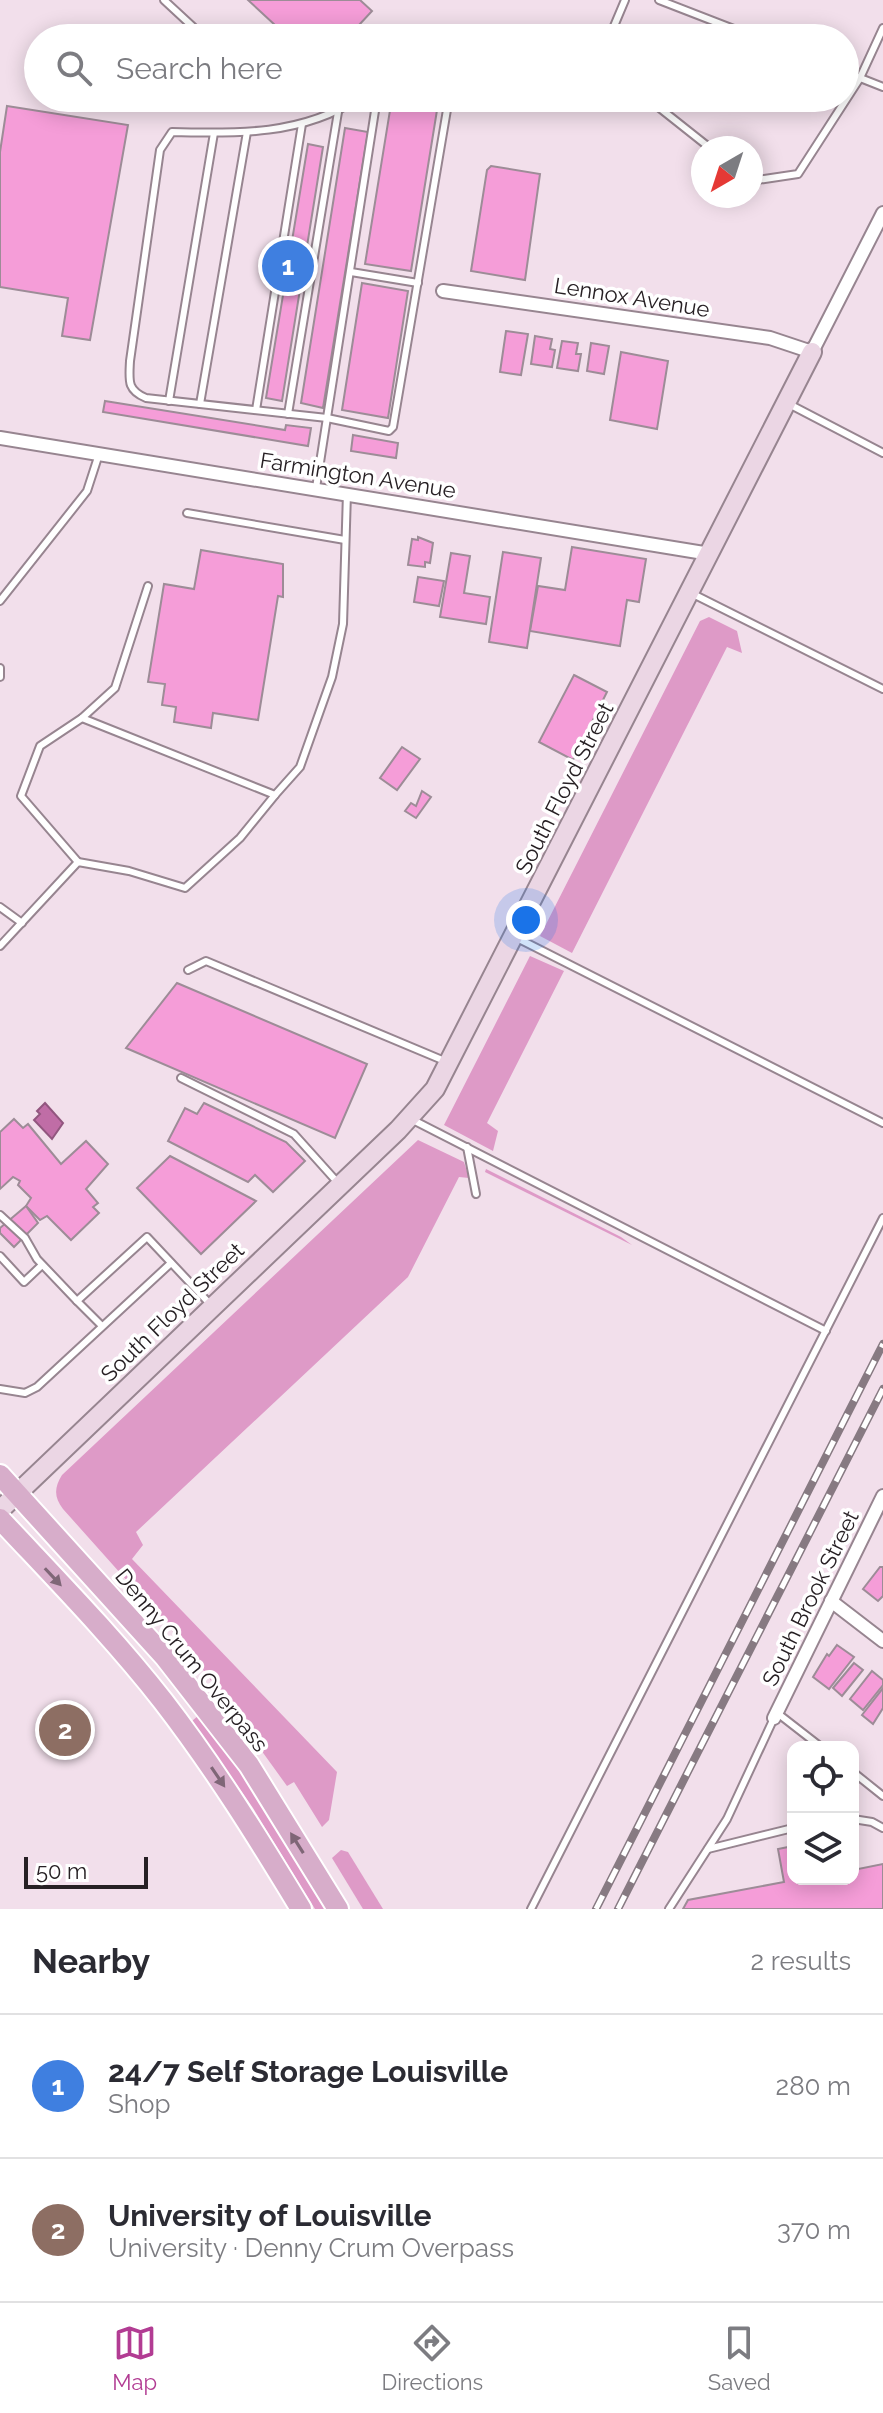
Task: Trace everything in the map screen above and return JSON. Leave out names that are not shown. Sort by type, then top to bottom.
[{"type":"main road","name":"Denny Crum Overpass","points":[[0,1475],[165,1657],[249,1765],[338,1909]]},
{"type":"main road","points":[[0,1519],[102,1629],[163,1701],[216,1774],[301,1909]]},
{"type":"street","points":[[812,352],[883,213]]},
{"type":"street","name":"Lennox Avenue","points":[[443,291],[770,338],[812,352]]},
{"type":"street","name":"South Floyd Street","points":[[0,1510],[340,1186],[410,1118],[435,1089],[812,352]]},
{"type":"street","name":"Farmington Avenue","points":[[0,438],[710,554]]},
{"type":"street","name":"South Brook Street","points":[[775,1715],[883,1496]]},
{"type":"street","points":[[831,1601],[883,1641]]},
{"type":"lane","points":[[164,0],[190,24]]},
{"type":"lane","points":[[615,24],[625,0]]},
{"type":"lane","points":[[659,0],[721,24]]},
{"type":"lane","points":[[883,28],[860,78],[883,87]]},
{"type":"lane","points":[[288,414],[338,112],[302,124],[247,132],[172,132],[160,150],[129,384],[133,392],[146,398],[169,401],[256,410],[288,414],[327,418],[389,431],[393,427],[447,112]]},
{"type":"lane","points":[[316,488],[375,112]]},
{"type":"lane","points":[[665,112],[695,136]]},
{"type":"lane","points":[[763,179],[798,174],[838,112]]},
{"type":"lane","points":[[256,410],[302,124]]},
{"type":"lane","points":[[200,404],[247,132]]},
{"type":"lane","points":[[169,401],[214,133]]},
{"type":"lane","points":[[351,272],[418,283]]},
{"type":"lane","points":[[786,403],[883,453]]},
{"type":"lane","points":[[0,601],[87,491],[99,454]]},
{"type":"lane","points":[[148,586],[115,688],[82,718],[40,746],[21,796],[78,862],[185,888],[240,838],[300,767],[332,677],[343,624],[347,493]]},
{"type":"lane","points":[[187,513],[345,540]]},
{"type":"lane","points":[[690,593],[883,689]]},
{"type":"lane","points":[[0,668],[0,677]]},
{"type":"lane","points":[[82,718],[275,795]]},
{"type":"lane","points":[[0,946],[78,862]]},
{"type":"lane","points":[[0,907],[22,923]]},
{"type":"lane","points":[[515,937],[883,1123]]},
{"type":"lane","points":[[188,970],[206,961],[450,1064]]},
{"type":"lane","points":[[181,1078],[294,1134],[340,1186]]},
{"type":"lane","points":[[410,1118],[826,1331]]},
{"type":"lane","points":[[467,1147],[476,1194]]},
{"type":"lane","points":[[0,1215],[25,1238],[42,1265],[102,1326]]},
{"type":"lane","points":[[531,1909],[883,1218]]},
{"type":"lane","points":[[77,1301],[147,1237],[212,1306]]},
{"type":"lane","points":[[0,1256],[24,1282],[42,1265]]},
{"type":"lane","points":[[0,1389],[25,1393],[37,1387],[171,1263]]},
{"type":"lane","points":[[669,1909],[708,1849],[757,1762],[775,1715],[812,1741]]},
{"type":"lane","points":[[859,1777],[883,1796]]},
{"type":"lane","points":[[859,1821],[883,1828]]},
{"type":"lane","points":[[708,1849],[787,1829]]},
{"type":"shaded area","points":[[709,617],[737,631],[742,653],[727,647],[572,953],[540,936],[700,621]]},
{"type":"shaded area","points":[[530,956],[564,971],[487,1123],[498,1131],[493,1151],[444,1125]]},
{"type":"shaded area","points":[[45,1103],[63,1123],[52,1139],[34,1120]]},
{"type":"shaded area","points":[[418,1140],[464,1162],[469,1178],[459,1177],[408,1277],[136,1532],[143,1545],[132,1559],[337,1772],[329,1820],[322,1827],[294,1782],[287,1786],[188,1649],[63,1509],[56,1488],[62,1475]]},
{"type":"shaded area","points":[[486,1169],[621,1237],[632,1245],[485,1172]]},
{"type":"shaded area","points":[[199,1715],[248,1781],[327,1909],[315,1909],[253,1808],[192,1721]]},
{"type":"shaded area","points":[[341,1850],[348,1852],[383,1909],[363,1909],[332,1858]]},
{"type":"building","points":[[248,0],[360,0],[372,11],[360,24],[274,24]]},
{"type":"building","points":[[7,106],[24,109],[24,112],[45,112],[128,125],[90,340],[62,336],[68,298],[0,287],[0,152]]},
{"type":"building","points":[[390,112],[437,112],[411,271],[365,264]]},
{"type":"building","points":[[345,128],[368,132],[323,408],[301,403]]},
{"type":"building","points":[[308,144],[323,147],[282,401],[266,398]]},
{"type":"building","points":[[491,166],[540,174],[525,280],[471,271],[487,170]]},
{"type":"building","points":[[362,283],[408,291],[388,418],[342,410]]},
{"type":"building","points":[[506,331],[528,334],[521,375],[500,372]]},
{"type":"building","points":[[535,336],[552,339],[550,349],[555,350],[552,367],[531,364]]},
{"type":"building","points":[[562,341],[578,343],[576,354],[581,354],[578,371],[557,368]]},
{"type":"building","points":[[591,343],[609,346],[604,374],[587,371]]},
{"type":"building","points":[[621,352],[668,361],[657,429],[610,420]]},
{"type":"building","points":[[105,401],[285,430],[286,425],[311,428],[308,446],[103,412]]},
{"type":"building","points":[[353,435],[398,443],[396,458],[351,451]]},
{"type":"building","points":[[418,537],[433,543],[430,563],[425,562],[425,567],[408,565],[412,539],[418,540]]},
{"type":"building","points":[[572,547],[646,559],[639,602],[627,600],[620,646],[530,631],[538,586],[565,590]]},
{"type":"building","points":[[201,550],[283,564],[283,597],[278,596],[258,720],[213,713],[211,728],[174,722],[176,707],[162,705],[165,684],[148,682],[164,584],[194,589]]},
{"type":"building","points":[[503,552],[541,558],[527,648],[489,642]]},
{"type":"building","points":[[451,553],[470,556],[464,593],[490,597],[486,624],[440,617]]},
{"type":"building","points":[[418,577],[444,581],[439,606],[414,602]]},
{"type":"building","points":[[574,675],[607,692],[573,760],[539,742]]},
{"type":"building","points":[[402,747],[420,759],[397,790],[380,778]]},
{"type":"building","points":[[422,791],[431,797],[416,818],[405,811],[411,803],[416,806]]},
{"type":"building","points":[[177,983],[367,1064],[335,1138],[126,1048]]},
{"type":"building","points":[[204,1103],[286,1142],[305,1161],[273,1192],[255,1175],[248,1182],[168,1141],[185,1108],[197,1114]]},
{"type":"building","points":[[14,1119],[23,1128],[28,1124],[61,1164],[86,1141],[108,1164],[86,1189],[98,1203],[93,1207],[99,1213],[71,1240],[47,1216],[40,1220],[26,1206],[31,1198],[18,1185],[20,1181],[13,1177],[0,1189],[0,1132]]},
{"type":"building","points":[[170,1156],[256,1201],[201,1254],[137,1188]]},
{"type":"building","points":[[26,1206],[38,1223],[14,1247],[0,1233],[0,1228]]},
{"type":"building","points":[[883,1567],[883,1596],[878,1601],[863,1589]]},
{"type":"building","points":[[837,1645],[854,1657],[829,1689],[813,1677],[827,1654],[829,1656]]},
{"type":"building","points":[[854,1663],[863,1670],[842,1696],[833,1688]]},
{"type":"building","points":[[872,1671],[883,1680],[883,1685],[863,1710],[850,1699]]},
{"type":"building","points":[[883,1688],[883,1708],[873,1724],[862,1715]]},
{"type":"building","points":[[787,1847],[787,1885],[859,1885],[859,1869],[883,1864],[883,1909],[683,1909],[688,1900],[784,1882],[778,1849]]},
{"type":"railway","points":[[596,1909],[883,1344]]},
{"type":"railway","points":[[618,1909],[883,1389]]},
{"type":"place","name":"24/7 Self Storage Louisville","points":[[288,266]]},
{"type":"place","name":"University of Louisville","points":[[65,1730]]}]
